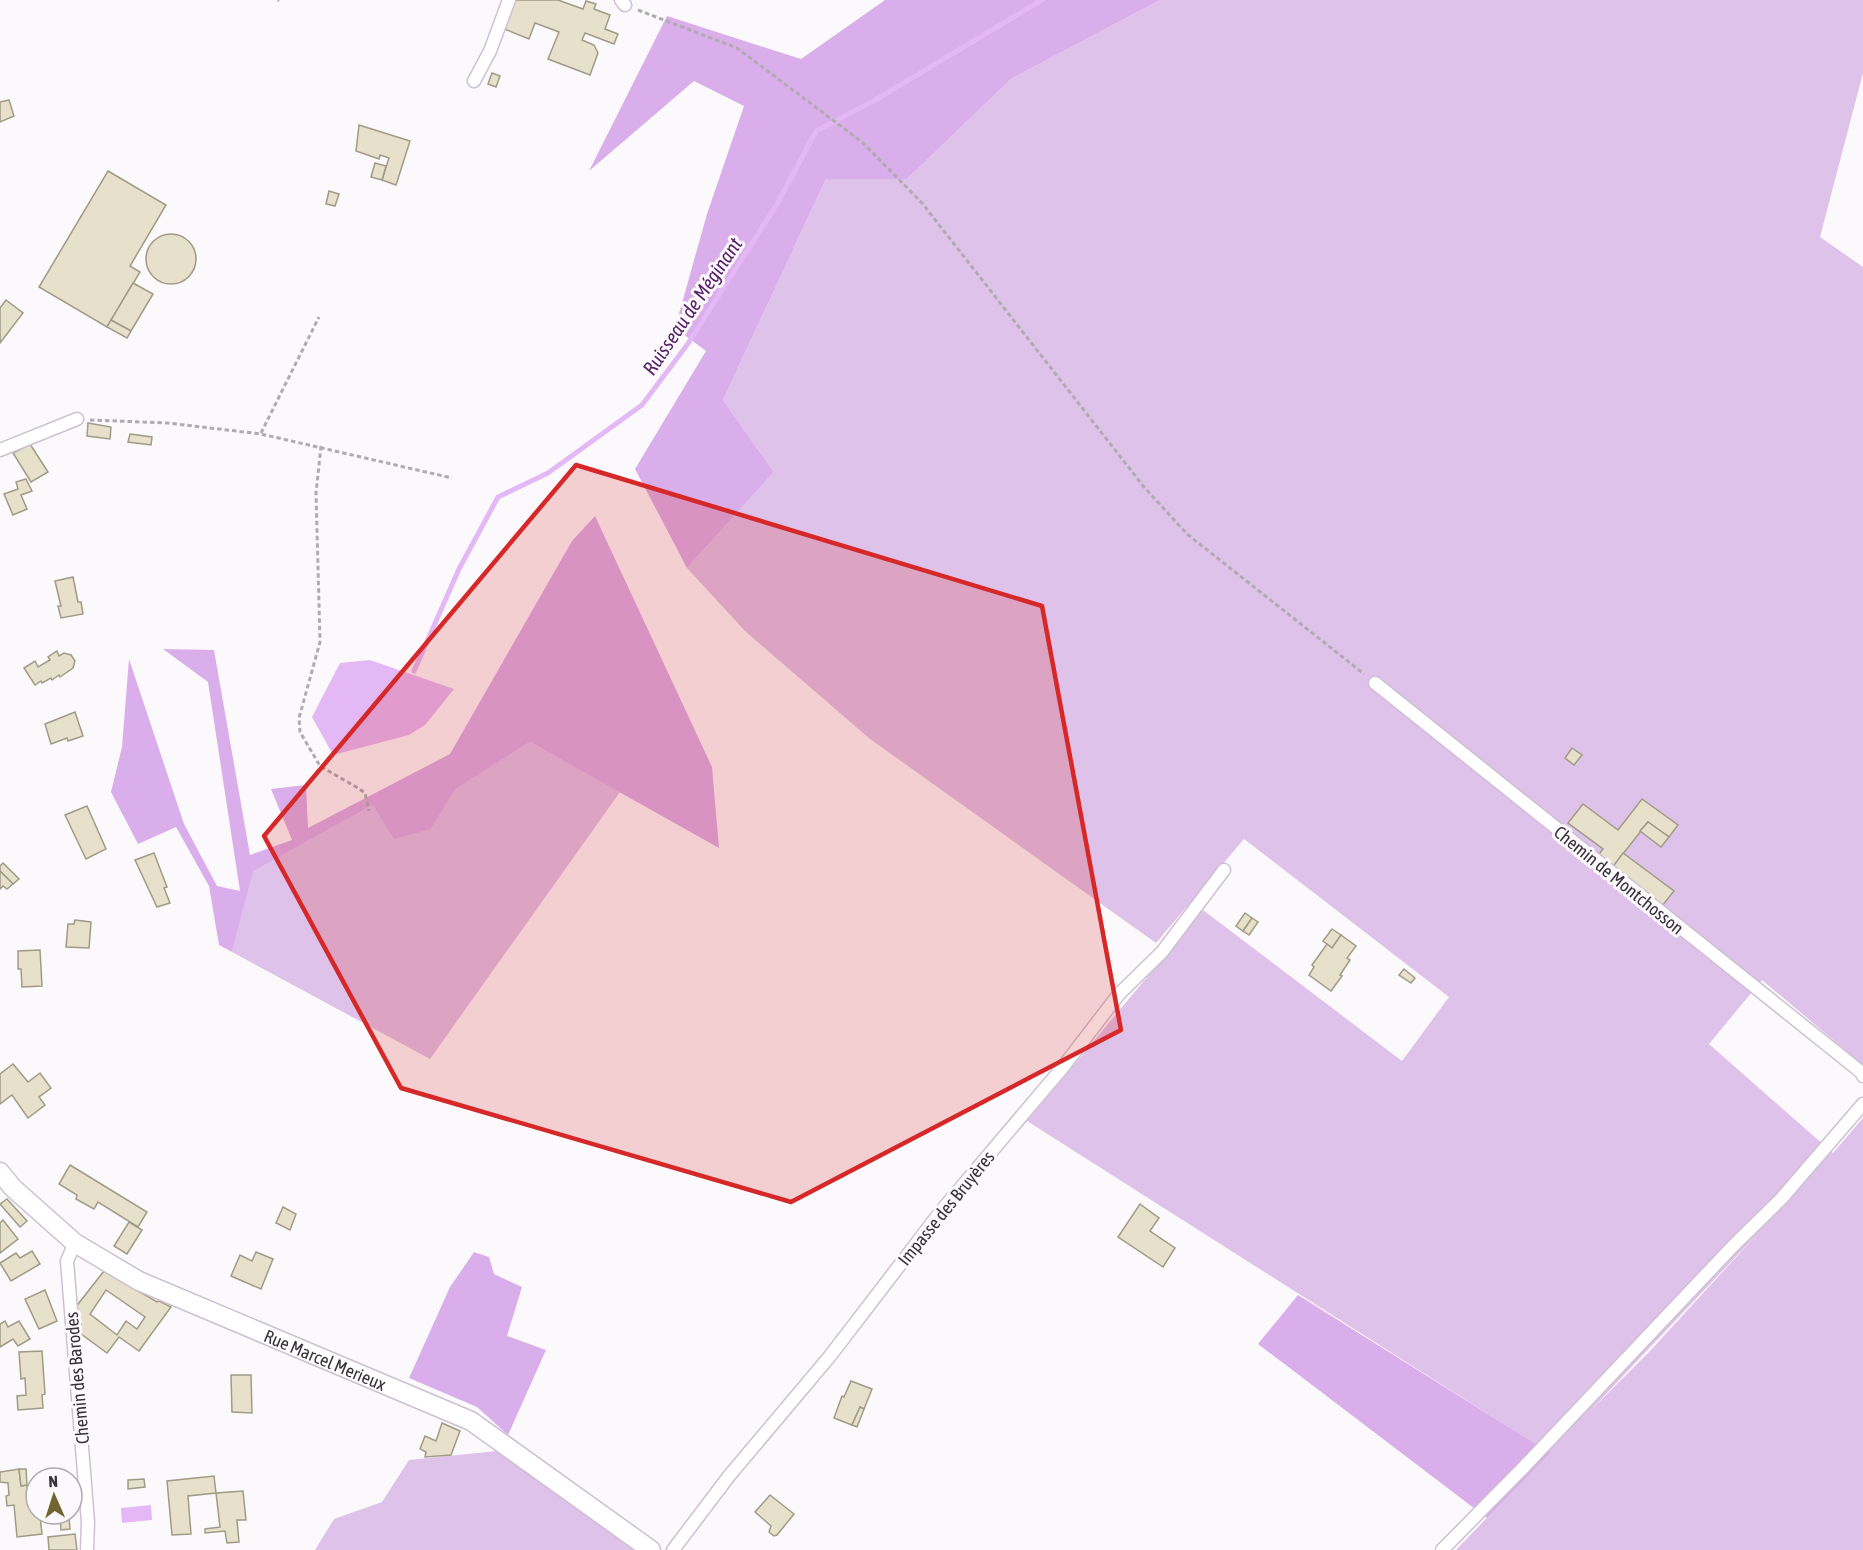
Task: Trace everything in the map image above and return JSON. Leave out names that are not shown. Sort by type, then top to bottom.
[{"type":"main road","name":"Rue Marcel Merieux","points":[[0,1172],[13,1188],[75,1243],[139,1281],[471,1421],[651,1550]]},
{"type":"street","points":[[474,81],[490,51],[509,0]]},
{"type":"street","points":[[0,450],[77,419]]},
{"type":"street","name":"Chemin de Montchosson","points":[[1375,683],[1861,1072],[1863,1076]]},
{"type":"street","name":"Impasse des Bruyères","points":[[673,1550],[729,1476],[830,1356],[942,1210],[1063,1067],[1119,994],[1162,952],[1224,870]]},
{"type":"street","points":[[1442,1550],[1733,1246],[1781,1199],[1863,1104]]},
{"type":"street","name":"Chemin des Barodes","points":[[75,1243],[67,1262],[88,1522],[87,1550]]},
{"type":"path","points":[[623,3],[736,48],[862,142],[922,203],[1144,487],[1187,534],[1375,683]]},
{"type":"path","points":[[261,434],[319,316]]},
{"type":"path","points":[[77,419],[168,423],[261,434],[452,477]]},
{"type":"path","points":[[321,446],[316,493],[320,642],[299,718],[300,732],[320,766],[365,793],[369,811]]},
{"type":"highlighted area","points":[[576,465],[1042,606],[1121,1030],[791,1202],[401,1088],[264,836]]},
{"type":"shaded area","points":[[885,0],[1160,0],[1011,79],[907,179],[826,179],[723,400],[774,472],[687,568],[635,469],[706,351],[675,328],[707,214],[744,106],[694,81],[589,171],[667,16],[801,59]]},
{"type":"shaded area","points":[[1160,0],[1863,0],[1863,73],[1820,237],[1863,267],[1863,1065],[1762,980],[1709,1044],[1833,1153],[1863,1118],[1863,1550],[1456,1550],[1549,1453],[1027,1121],[1203,910],[1402,1061],[1449,997],[1244,839],[1156,943],[870,739],[745,631],[687,568],[774,472],[723,400],[826,179],[907,179],[1011,79]],"holes":[[[1761,1230],[1650,1351],[1588,1413]]]},
{"type":"shaded area","points":[[595,516],[712,767],[719,848],[530,742],[455,789],[431,829],[394,839],[373,805],[253,871],[232,952],[219,945],[209,886],[176,827],[138,844],[111,792],[122,747],[129,659],[184,824],[217,886],[240,891],[208,682],[163,649],[214,650],[250,855],[292,840],[271,789],[306,785],[308,828],[450,754],[572,541]]},
{"type":"shaded area","points":[[370,660],[454,689],[425,725],[409,735],[333,755],[312,717],[340,663]]},
{"type":"shaded area","points":[[530,742],[620,792],[430,1059],[232,952],[252,871],[373,805],[431,829],[454,789]]},
{"type":"shaded area","points":[[474,1252],[489,1257],[494,1274],[522,1287],[507,1336],[546,1350],[508,1435],[477,1407],[409,1378],[450,1287]]},
{"type":"shaded area","points":[[1298,1295],[1550,1453],[1487,1518],[1258,1344]]},
{"type":"shaded area","points":[[497,1451],[603,1527],[640,1550],[315,1550],[334,1519],[382,1502],[409,1460]]},
{"type":"shaded area","points":[[151,1505],[152,1520],[122,1523],[121,1508]]},
{"type":"building","points":[[513,0],[558,0],[583,9],[586,1],[596,4],[594,9],[610,15],[605,29],[618,34],[614,44],[585,33],[582,40],[594,45],[598,53],[590,75],[548,59],[559,32],[535,23],[529,39],[502,28]]},
{"type":"building","points":[[492,73],[500,76],[496,87],[488,84]]},
{"type":"building","points":[[9,100],[14,116],[0,122],[0,102]]},
{"type":"building","points":[[359,125],[410,141],[396,185],[382,180],[389,158],[380,155],[379,159],[356,151]]},
{"type":"building","points":[[375,163],[386,166],[382,180],[371,177]]},
{"type":"building","points":[[108,171],[166,205],[130,266],[140,272],[107,327],[39,287]]},
{"type":"building","points":[[329,191],[339,194],[335,206],[326,204]]},
{"type":"building","points":[[171,234],[189,241],[196,259],[189,277],[171,284],[153,277],[146,259],[153,241]]},
{"type":"building","points":[[133,283],[153,294],[131,331],[111,320]]},
{"type":"building","points":[[6,300],[23,313],[0,343],[0,308]]},
{"type":"building","points":[[111,320],[131,331],[127,338],[107,327]]},
{"type":"building","points":[[88,423],[111,427],[110,439],[87,436]]},
{"type":"building","points":[[130,434],[152,437],[151,445],[128,442]]},
{"type":"building","points":[[30,444],[48,472],[31,482],[13,453]]},
{"type":"building","points":[[26,479],[32,491],[21,495],[27,509],[13,515],[4,494],[18,489],[16,482]]},
{"type":"building","points":[[73,577],[83,614],[61,618],[58,606],[61,606],[55,581]]},
{"type":"building","points":[[57,651],[59,656],[64,653],[71,655],[75,661],[73,668],[60,677],[59,675],[52,680],[51,678],[35,685],[24,668],[35,661],[38,667],[50,660],[48,657]]},
{"type":"building","points":[[75,712],[83,736],[68,741],[67,738],[51,744],[45,724]]},
{"type":"building","points":[[1572,748],[1582,755],[1574,765],[1565,758]]},
{"type":"building","points":[[1642,799],[1678,825],[1669,837],[1648,822],[1612,868],[1597,857],[1603,849],[1568,823],[1583,804],[1618,830]]},
{"type":"building","points":[[87,806],[106,849],[86,859],[65,815]]},
{"type":"building","points":[[1648,822],[1669,837],[1661,847],[1640,831]]},
{"type":"building","points":[[154,853],[167,887],[164,888],[170,903],[157,907],[135,860]]},
{"type":"building","points":[[1623,853],[1674,891],[1662,906],[1612,868]]},
{"type":"building","points":[[3,863],[19,879],[13,884],[0,871]]},
{"type":"building","points":[[0,871],[13,884],[7,889],[3,886],[0,889]]},
{"type":"building","points":[[1245,913],[1252,918],[1243,931],[1236,926]]},
{"type":"building","points":[[1252,918],[1258,922],[1249,935],[1243,931]]},
{"type":"building","points":[[75,920],[91,922],[89,948],[66,947],[68,924],[74,924]]},
{"type":"building","points":[[1332,929],[1341,935],[1332,948],[1323,941]]},
{"type":"building","points":[[1341,935],[1356,946],[1347,958],[1350,960],[1340,975],[1342,976],[1331,991],[1309,975],[1314,967],[1312,965],[1327,944],[1332,948]]},
{"type":"building","points":[[40,950],[42,986],[22,987],[21,969],[18,969],[18,951]]},
{"type":"building","points":[[1404,969],[1415,978],[1411,983],[1399,975]]},
{"type":"building","points":[[13,1064],[28,1082],[40,1073],[51,1088],[39,1097],[45,1105],[28,1118],[12,1095],[0,1104],[0,1074]]},
{"type":"building","points":[[70,1165],[147,1212],[138,1227],[98,1202],[94,1209],[76,1199],[77,1195],[59,1184]]},
{"type":"building","points":[[7,1199],[27,1221],[20,1227],[0,1204]]},
{"type":"building","points":[[1140,1204],[1159,1218],[1150,1231],[1175,1248],[1163,1267],[1118,1237]]},
{"type":"building","points":[[283,1207],[296,1214],[290,1230],[276,1223]]},
{"type":"building","points":[[3,1220],[18,1239],[0,1253],[0,1223]]},
{"type":"building","points":[[129,1222],[142,1230],[127,1254],[114,1246]]},
{"type":"building","points":[[32,1251],[40,1264],[11,1281],[0,1263],[16,1253],[20,1258]]},
{"type":"building","points":[[256,1252],[273,1259],[261,1289],[231,1276],[240,1255],[252,1261]]},
{"type":"building","points":[[104,1271],[157,1302],[171,1307],[139,1351],[119,1337],[107,1353],[77,1331],[81,1324],[75,1308]],"holes":[[[106,1290],[145,1317],[137,1329],[126,1321],[117,1335],[90,1314]]]},
{"type":"building","points":[[45,1290],[57,1321],[39,1329],[25,1299]]},
{"type":"building","points":[[5,1321],[8,1327],[19,1321],[30,1339],[18,1346],[13,1339],[0,1347],[0,1324]]},
{"type":"building","points":[[42,1351],[45,1394],[42,1395],[43,1408],[18,1410],[17,1396],[26,1395],[25,1378],[21,1379],[19,1352]]},
{"type":"building","points":[[231,1375],[251,1375],[252,1413],[232,1412]]},
{"type":"building","points":[[851,1381],[872,1389],[864,1409],[860,1407],[852,1425],[834,1418],[842,1396],[844,1397]]},
{"type":"building","points":[[860,1407],[864,1409],[857,1427],[852,1425]]},
{"type":"building","points":[[442,1423],[460,1431],[451,1455],[425,1457],[426,1452],[420,1449],[425,1436],[436,1441]]},
{"type":"building","points":[[19,1469],[21,1486],[24,1486],[24,1526],[41,1526],[42,1534],[17,1537],[14,1505],[7,1506],[8,1483],[0,1482],[0,1472]]},
{"type":"building","points":[[19,1469],[24,1469],[24,1486],[21,1486]]},
{"type":"building","points":[[214,1476],[216,1493],[188,1496],[191,1534],[172,1535],[167,1481]]},
{"type":"building","points":[[144,1479],[145,1487],[128,1489],[128,1480]]},
{"type":"building","points":[[243,1491],[246,1520],[237,1520],[239,1542],[227,1543],[225,1531],[205,1533],[205,1529],[220,1527],[216,1493]]},
{"type":"building","points":[[770,1495],[794,1514],[774,1536],[769,1532],[771,1526],[755,1512]]},
{"type":"building","points":[[61,1526],[70,1526],[70,1529],[61,1530]]},
{"type":"building","points":[[75,1534],[77,1550],[49,1550],[48,1537]]},
{"type":"waterway","name":"Ruisseau de Méginant","points":[[414,671],[459,569],[498,497],[548,473],[642,405],[687,345],[777,204],[816,131],[879,98],[1042,0]]}]
